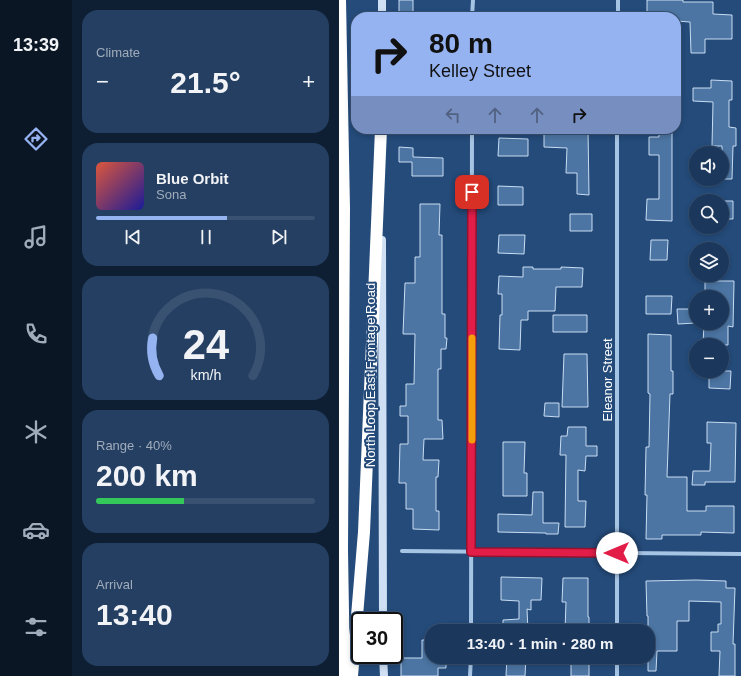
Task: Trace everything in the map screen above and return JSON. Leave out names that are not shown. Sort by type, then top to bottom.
[{"type":"highway","points":[[340,0],[344,208],[342,550],[343,676]]},
{"type":"highway","points":[[352,676],[364,532],[381,134]]},
{"type":"main road","points":[[382,0],[382,12]]},
{"type":"main road","name":"North Loop East Frontage Road","points":[[381,134],[383,612]]},
{"type":"main road","points":[[383,664],[384,676]]},
{"type":"street","points":[[473,0],[473,12]]},
{"type":"street","points":[[617,0],[617,12]]},
{"type":"street","points":[[471,624],[472,134]]},
{"type":"street","name":"Eleanor Street","points":[[617,134],[617,624]]},
{"type":"street","points":[[402,551],[741,554]]},
{"type":"street","points":[[470,676],[471,664]]},
{"type":"street","points":[[617,664],[617,676]]},
{"type":"building","points":[[399,0],[413,0],[413,12],[399,12]]},
{"type":"building","points":[[647,0],[713,2],[713,14],[732,15],[732,39],[705,39],[705,53],[691,53],[690,22],[681,21],[681,12],[647,12]]},
{"type":"building","points":[[711,80],[732,81],[732,100],[729,100],[729,127],[736,128],[736,146],[733,146],[732,179],[729,179],[729,146],[712,146],[713,102],[693,101],[693,88],[711,88]]},
{"type":"building","points":[[544,134],[588,134],[589,195],[577,194],[577,173],[566,173],[567,148],[544,147]]},
{"type":"building","points":[[659,134],[672,134],[672,221],[646,220],[647,199],[659,199],[659,155],[649,155],[649,137],[659,137]]},
{"type":"building","points":[[499,138],[528,139],[528,156],[498,156]]},
{"type":"building","points":[[399,147],[413,148],[413,157],[443,158],[443,176],[412,176],[412,162],[399,162]]},
{"type":"building","points":[[498,186],[523,187],[523,205],[498,205]]},
{"type":"building","points":[[729,201],[733,201],[733,219],[729,219]]},
{"type":"building","points":[[420,204],[440,204],[439,235],[442,235],[442,314],[445,314],[445,338],[447,338],[446,349],[441,349],[441,369],[438,369],[438,420],[442,420],[443,439],[424,439],[423,460],[439,460],[438,477],[436,477],[436,511],[439,511],[439,530],[413,529],[413,509],[406,509],[406,483],[399,483],[400,444],[408,444],[408,416],[400,416],[400,406],[406,406],[406,384],[414,384],[415,334],[403,334],[405,283],[415,283],[415,257],[420,257]]},
{"type":"building","points":[[570,214],[592,214],[592,231],[570,231]]},
{"type":"building","points":[[499,235],[525,235],[524,254],[498,253]]},
{"type":"building","points":[[651,240],[668,240],[667,260],[650,260]]},
{"type":"building","points":[[523,267],[533,267],[533,269],[561,269],[561,267],[583,268],[582,287],[556,287],[555,311],[528,311],[528,320],[521,320],[520,350],[499,349],[502,294],[498,294],[499,276],[523,277]]},
{"type":"building","points":[[734,281],[733,327],[729,326],[729,290],[705,290],[705,282]]},
{"type":"building","points":[[646,296],[672,296],[671,314],[646,314]]},
{"type":"building","points":[[677,309],[689,309],[689,323],[678,324]]},
{"type":"building","points":[[553,315],[587,315],[587,332],[553,332]]},
{"type":"building","points":[[704,330],[728,330],[728,338],[703,338]]},
{"type":"building","points":[[648,334],[671,335],[671,371],[673,371],[673,394],[670,394],[667,477],[687,477],[687,511],[706,511],[706,506],[734,506],[734,533],[701,532],[701,535],[662,535],[662,539],[646,539],[646,447],[649,447],[650,394],[648,393]]},
{"type":"building","points":[[564,354],[587,354],[588,407],[562,407]]},
{"type":"building","points":[[729,371],[731,371],[730,389],[709,388],[709,378],[729,378]]},
{"type":"building","points":[[545,403],[559,403],[559,417],[544,416]]},
{"type":"building","points":[[707,422],[736,423],[735,482],[705,482],[705,485],[692,485],[693,471],[710,471],[711,443],[707,443]]},
{"type":"building","points":[[568,427],[586,427],[586,446],[597,446],[597,456],[586,456],[585,471],[578,470],[578,501],[586,501],[585,527],[565,527],[566,455],[560,455],[561,436],[567,436]]},
{"type":"building","points":[[503,442],[525,442],[524,473],[527,473],[527,496],[503,496]]},
{"type":"building","points":[[533,492],[543,492],[543,523],[559,523],[558,534],[498,532],[498,514],[532,515]]},
{"type":"building","points":[[501,577],[542,578],[541,600],[531,600],[531,610],[527,609],[528,624],[503,624],[503,620],[519,619],[519,601],[501,600]]},
{"type":"building","points":[[563,578],[588,578],[589,624],[565,624],[566,602],[562,602]]},
{"type":"building","points":[[646,581],[726,581],[726,588],[735,588],[733,644],[735,644],[735,676],[719,676],[720,651],[711,651],[711,632],[718,632],[718,624],[721,624],[721,602],[689,601],[689,621],[677,621],[677,651],[657,651],[656,671],[648,671],[648,664],[655,664],[655,624],[648,624]]},
{"type":"building","points":[[422,640],[425,640],[425,664],[446,664],[446,668],[438,668],[438,676],[401,676],[401,664],[403,664],[403,658],[422,658]]},
{"type":"building","points":[[507,664],[526,664],[525,676],[506,676]]},
{"type":"building","points":[[571,664],[589,664],[589,676],[571,676]]},
{"type":"slow traffic","points":[[472,338],[472,440]]},
{"type":"route","points":[[472,192],[471,552],[617,553]]}]
